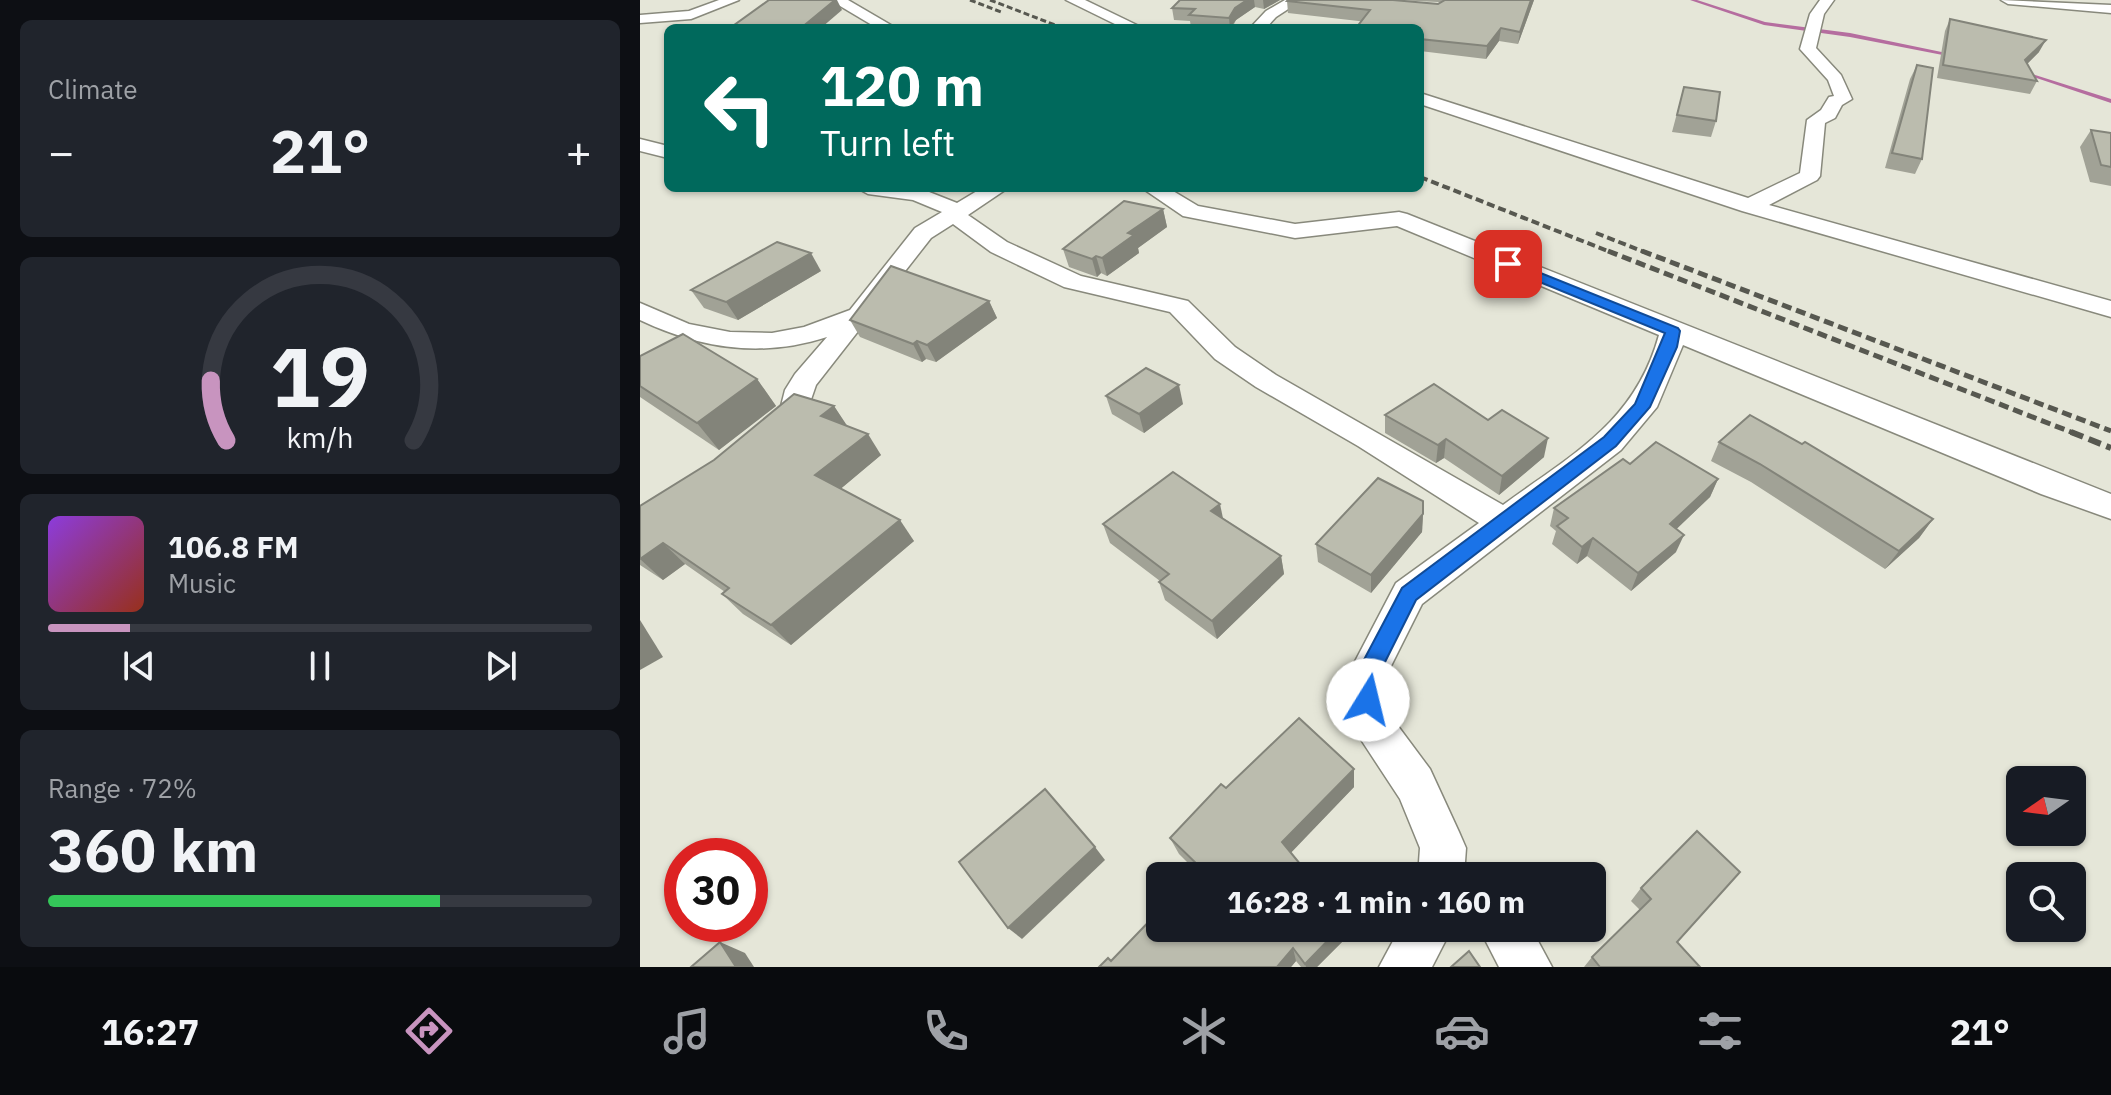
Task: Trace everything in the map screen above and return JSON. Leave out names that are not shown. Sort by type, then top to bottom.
[{"type":"street","points":[[640,19],[691,15],[732,0]]},
{"type":"street","points":[[837,0],[881,24]]},
{"type":"street","points":[[1073,0],[1126,24]]},
{"type":"street","points":[[1262,24],[1271,14],[1295,0]]},
{"type":"street","points":[[1750,206],[1810,176],[1816,120],[1828,114],[1835,101],[1843,99],[1843,91],[1834,78],[1808,49],[1817,14],[1827,0]]},
{"type":"street","points":[[2008,0],[2111,9]]},
{"type":"street","points":[[1424,99],[1750,206],[2111,309]]},
{"type":"street","points":[[640,145],[664,151]]},
{"type":"street","points":[[901,192],[961,204],[999,247],[1073,282],[1179,306],[1225,353],[1266,381],[1369,439],[1504,522]]},
{"type":"street","points":[[752,445],[795,410],[799,390],[805,380],[923,233],[961,204],[988,192]]},
{"type":"street","points":[[1160,192],[1191,211],[1295,231],[1399,219],[2111,507]]},
{"type":"street","points":[[640,311],[681,330],[719,340],[758,344],[825,330],[861,314]]},
{"type":"street","points":[[1448,862],[1415,784],[1377,732],[1368,700],[1369,671],[1409,594],[1610,442],[1642,407],[1673,331]]},
{"type":"street","points":[[1404,967],[1419,942]]},
{"type":"street","points":[[1512,942],[1527,967]]},
{"type":"building","points":[[769,0],[835,0],[806,24],[736,24]]},
{"type":"building","points":[[1180,0],[1247,0],[1235,8],[1229,18],[1189,15],[1195,9],[1172,8]]},
{"type":"building","points":[[1393,0],[1438,4],[1445,0],[1531,0],[1520,32],[1501,28],[1487,46],[1424,39],[1424,24],[1359,24],[1370,10],[1287,1]]},
{"type":"building","points":[[1950,19],[2046,40],[2025,60],[2037,81],[1943,65]]},
{"type":"building","points":[[1917,65],[1933,68],[1922,159],[1892,153]]},
{"type":"building","points":[[1684,87],[1720,92],[1716,121],[1677,115]]},
{"type":"building","points":[[2091,130],[2111,133],[2111,167],[2101,165]]},
{"type":"building","points":[[1124,201],[1163,209],[1128,233],[1134,235],[1102,258],[1096,256],[1092,259],[1063,249]]},
{"type":"building","points":[[777,242],[811,253],[726,302],[691,290]]},
{"type":"building","points":[[891,266],[989,301],[927,345],[917,341],[913,344],[850,320]]},
{"type":"building","points":[[683,334],[757,379],[697,423],[640,386],[640,356]]},
{"type":"building","points":[[1146,368],[1179,385],[1139,414],[1106,396]]},
{"type":"building","points":[[1434,384],[1488,420],[1502,410],[1548,438],[1502,476],[1446,439],[1438,445],[1385,415]]},
{"type":"building","points":[[794,394],[834,406],[821,416],[868,434],[815,475],[900,520],[771,625],[722,594],[729,588],[663,543],[640,559],[640,506],[714,460]]},
{"type":"building","points":[[1750,415],[1802,444],[1805,442],[1933,519],[1899,551],[1760,464],[1719,442]]},
{"type":"building","points":[[1656,442],[1718,479],[1670,524],[1684,535],[1638,573],[1593,538],[1582,547],[1557,526],[1568,518],[1554,508],[1623,459],[1630,464]]},
{"type":"building","points":[[1173,472],[1220,504],[1211,511],[1281,556],[1212,621],[1159,582],[1169,574],[1103,524]]},
{"type":"building","points":[[1378,478],[1423,501],[1423,514],[1371,575],[1316,544]]},
{"type":"building","points":[[1299,718],[1354,769],[1282,842],[1298,862],[1195,862],[1170,838],[1221,784],[1226,788]]},
{"type":"building","points":[[1045,789],[1095,847],[1008,928],[959,862]]},
{"type":"building","points":[[1697,831],[1740,872],[1677,942],[1700,967],[1600,967],[1592,957],[1651,899],[1641,888]]},
{"type":"building","points":[[1146,925],[1146,942],[1326,942],[1305,964],[1293,948],[1277,967],[1099,967],[1108,958],[1111,961]]},
{"type":"building","points":[[720,942],[736,967],[691,967]]},
{"type":"building","points":[[1469,951],[1480,967],[1451,967]]},
{"type":"waterway","points":[[1692,0],[1764,23],[1850,35],[1953,55]]},
{"type":"waterway","points":[[2021,71],[2111,101]]},
{"type":"railway","points":[[970,0],[1001,12]]},
{"type":"railway","points":[[990,0],[1053,24]]},
{"type":"railway","points":[[1424,179],[1613,253]]},
{"type":"railway","points":[[1596,233],[1647,253]]},
{"type":"railway","points":[[1608,251],[2076,434]]},
{"type":"railway","points":[[1642,251],[2111,431]]},
{"type":"railway","points":[[2071,432],[2076,434]]},
{"type":"railway","points":[[2076,434],[2111,448]]},
{"type":"route","points":[[1368,700],[1369,671],[1409,594],[1610,442],[1642,407],[1669,347],[1673,331],[1508,264]]}]
